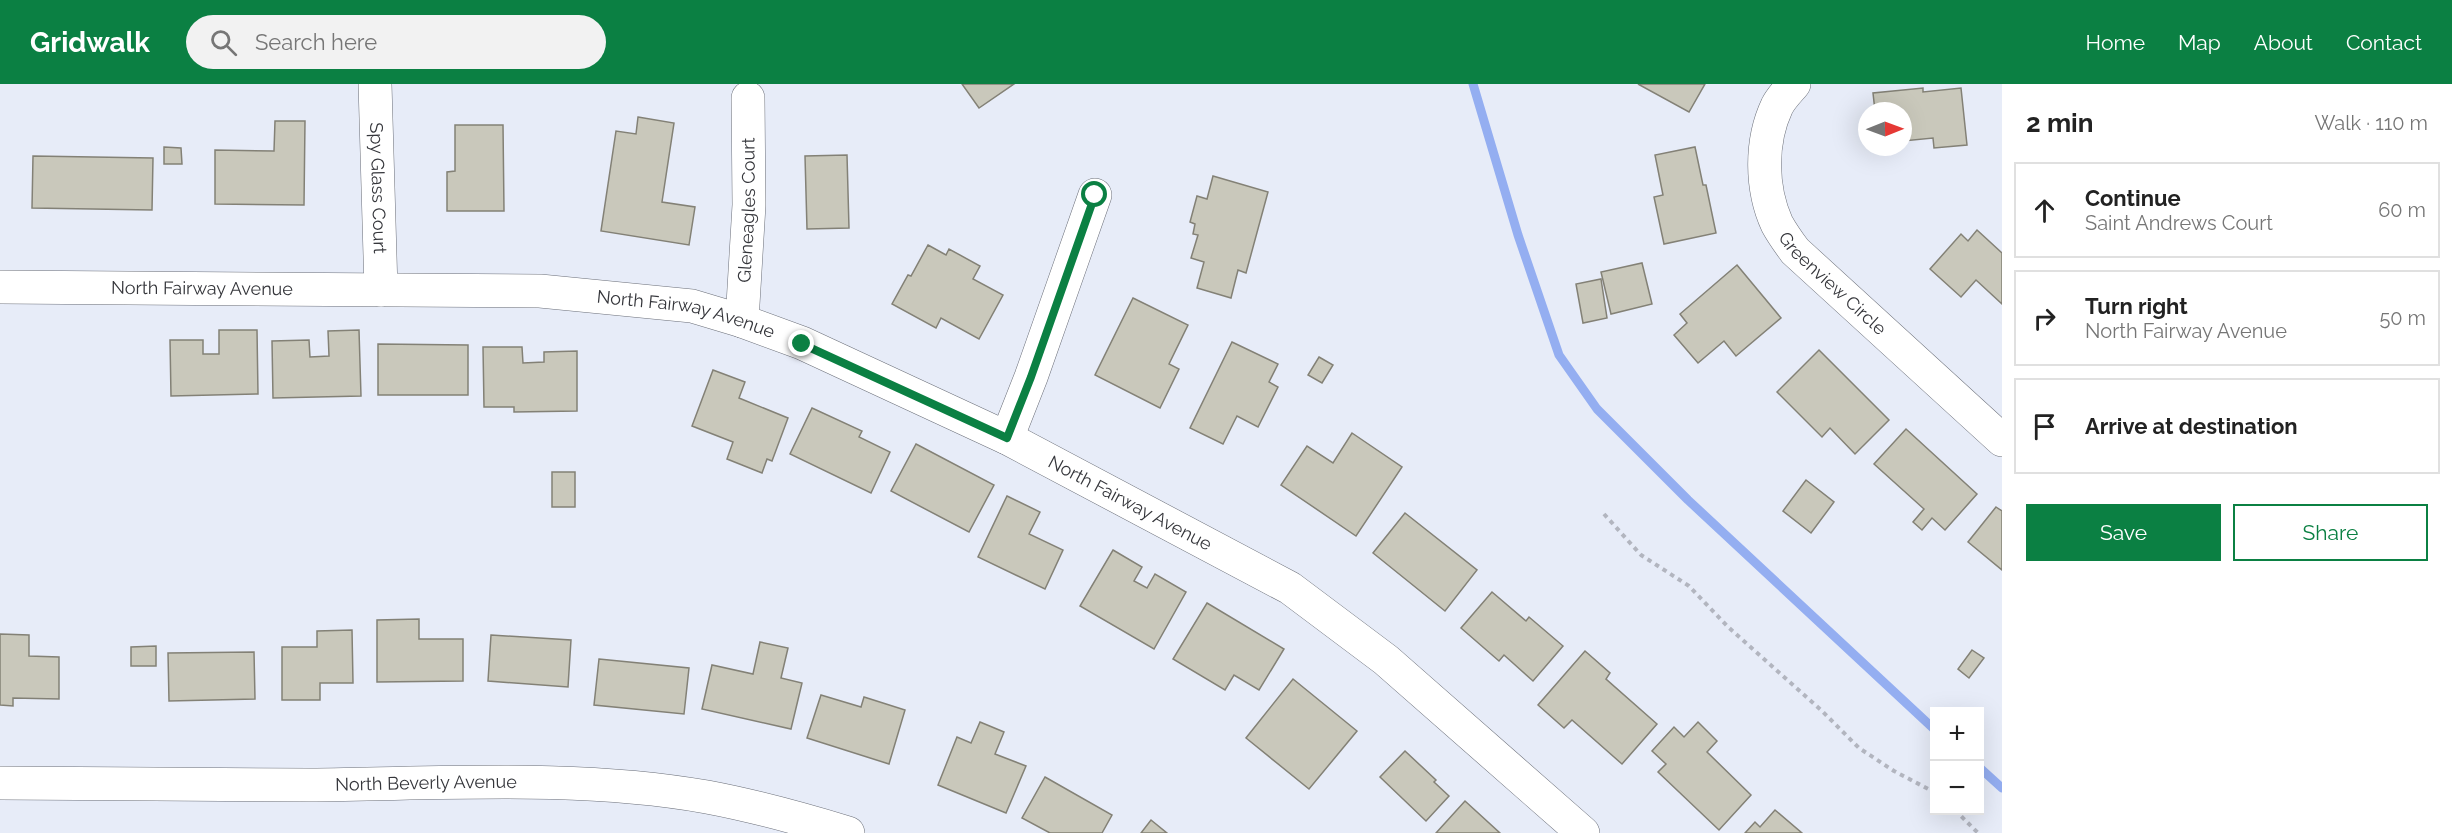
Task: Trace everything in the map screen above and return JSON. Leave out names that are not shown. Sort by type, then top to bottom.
[{"type":"street","name":"Spy Glass Court","points":[[375,84],[381,290]]},
{"type":"street","name":"Greenview Circle","points":[[1794,84],[1778,105],[1767,137],[1765,171],[1767,193],[1777,224],[1795,251],[2002,440]]},
{"type":"street","name":"Gleneagles Court","points":[[742,321],[749,206],[748,99]]},
{"type":"street","points":[[1007,438],[1095,195]]},
{"type":"street","name":"North Fairway Avenue","points":[[0,287],[540,291],[692,306],[742,321],[802,344],[1007,438],[1290,588],[1386,660],[1583,833]]},
{"type":"street","name":"North Beverly Avenue","points":[[0,783],[281,785],[529,783],[627,788],[718,800],[784,814],[848,833]]},
{"type":"path","points":[[1604,514],[1641,555],[1689,586],[1728,627],[1822,711],[1859,748],[1894,771],[1930,789]]},
{"type":"path","points":[[1960,815],[1978,833]]},
{"type":"building","points":[[962,84],[1014,84],[979,108]]},
{"type":"building","points":[[1638,84],[1705,84],[1689,112]]},
{"type":"building","points":[[1923,88],[1923,92],[1961,88],[1967,145],[1934,148],[1933,138],[1912,140],[1912,102],[1874,102],[1873,93]]},
{"type":"building","points":[[638,117],[674,123],[662,202],[695,207],[689,245],[601,231],[616,131],[636,134]]},
{"type":"building","points":[[275,121],[305,121],[304,205],[215,204],[215,150],[274,151]]},
{"type":"building","points":[[455,125],[503,125],[504,211],[447,211],[447,172],[455,171]]},
{"type":"building","points":[[164,147],[181,148],[182,164],[164,164]]},
{"type":"building","points":[[1695,147],[1716,233],[1664,244],[1654,197],[1663,195],[1655,155]]},
{"type":"building","points":[[847,155],[849,228],[807,229],[805,156]]},
{"type":"building","points":[[33,156],[153,158],[152,210],[32,208]]},
{"type":"building","points":[[1213,176],[1268,192],[1246,273],[1238,270],[1231,298],[1197,288],[1204,262],[1191,258],[1198,235],[1193,234],[1195,224],[1190,222],[1197,196],[1207,199]]},
{"type":"building","points":[[1977,230],[2002,253],[2002,304],[1976,280],[1961,297],[1930,269],[1961,234],[1968,241]]},
{"type":"building","points":[[928,245],[946,255],[949,249],[980,266],[973,279],[1003,295],[979,339],[941,318],[936,328],[892,304]]},
{"type":"building","points":[[1642,263],[1652,304],[1611,314],[1601,272]]},
{"type":"building","points":[[1737,265],[1781,318],[1736,356],[1724,341],[1698,363],[1674,335],[1687,323],[1680,314]]},
{"type":"building","points":[[1601,279],[1607,318],[1583,323],[1576,284]]},
{"type":"building","points":[[1133,298],[1188,325],[1169,364],[1179,369],[1160,408],[1095,375]]},
{"type":"building","points":[[219,330],[257,330],[258,394],[171,396],[170,340],[203,340],[203,354],[219,354]]},
{"type":"building","points":[[359,330],[361,396],[273,398],[272,341],[309,340],[310,357],[329,356],[328,331]]},
{"type":"building","points":[[1232,342],[1278,364],[1269,382],[1278,387],[1258,427],[1237,416],[1223,444],[1190,428]]},
{"type":"building","points":[[378,344],[468,345],[468,395],[378,395]]},
{"type":"building","points":[[483,347],[522,347],[523,363],[544,362],[544,352],[577,351],[577,411],[514,412],[514,407],[484,407]]},
{"type":"building","points":[[1819,350],[1889,420],[1855,454],[1830,428],[1822,437],[1777,392]]},
{"type":"building","points":[[1319,357],[1333,365],[1322,383],[1308,375]]},
{"type":"building","points":[[713,370],[745,382],[739,398],[788,418],[772,461],[767,459],[762,473],[727,459],[733,442],[692,426]]},
{"type":"building","points":[[812,408],[862,431],[859,437],[890,452],[871,493],[790,454]]},
{"type":"building","points":[[1906,429],[1977,494],[1945,530],[1932,518],[1922,530],[1913,522],[1924,509],[1874,464]]},
{"type":"building","points":[[1352,433],[1402,467],[1356,536],[1281,485],[1307,446],[1333,463]]},
{"type":"building","points":[[916,444],[994,485],[969,532],[891,491]]},
{"type":"building","points":[[552,472],[575,472],[575,507],[552,507]]},
{"type":"building","points":[[1806,480],[1834,502],[1811,533],[1783,511]]},
{"type":"building","points":[[1007,496],[1040,512],[1029,534],[1063,550],[1045,589],[978,557]]},
{"type":"building","points":[[1996,507],[2002,511],[2002,570],[1968,542]]},
{"type":"building","points":[[1405,513],[1477,570],[1445,611],[1373,553]]},
{"type":"building","points":[[1113,550],[1142,567],[1134,581],[1147,588],[1155,574],[1186,592],[1154,649],[1080,606]]},
{"type":"building","points":[[1492,592],[1526,621],[1529,617],[1563,646],[1533,681],[1504,655],[1499,661],[1461,628]]},
{"type":"building","points":[[1207,603],[1284,649],[1259,690],[1234,675],[1225,690],[1173,659]]},
{"type":"building","points":[[419,619],[419,639],[463,639],[463,681],[377,682],[377,620]]},
{"type":"building","points":[[352,630],[353,683],[320,683],[320,700],[282,700],[282,647],[317,647],[317,631]]},
{"type":"building","points":[[0,634],[29,635],[29,656],[59,657],[59,699],[13,698],[13,706],[0,705]]},
{"type":"building","points":[[491,635],[571,640],[568,687],[488,681]]},
{"type":"building","points":[[760,642],[788,648],[781,678],[802,683],[791,729],[702,709],[712,665],[753,674]]},
{"type":"building","points":[[156,646],[156,666],[131,666],[131,647]]},
{"type":"building","points":[[1972,650],[1984,658],[1969,678],[1958,669]]},
{"type":"building","points":[[1585,651],[1610,673],[1606,679],[1657,724],[1622,764],[1572,720],[1564,728],[1538,705]]},
{"type":"building","points":[[254,652],[255,699],[169,701],[168,653]]},
{"type":"building","points":[[599,659],[689,668],[684,714],[594,705]]},
{"type":"building","points":[[1293,679],[1357,731],[1309,789],[1246,738]]},
{"type":"building","points":[[821,695],[861,707],[864,697],[905,710],[889,764],[807,738]]},
{"type":"building","points":[[980,722],[1004,732],[995,754],[1026,766],[1006,813],[938,785],[957,737],[971,743]]},
{"type":"building","points":[[1698,722],[1717,741],[1707,752],[1751,795],[1719,830],[1658,772],[1666,764],[1652,751],[1674,727],[1684,737]]},
{"type":"building","points":[[1405,751],[1436,780],[1434,782],[1449,796],[1426,821],[1380,777]]},
{"type":"building","points":[[1045,777],[1112,815],[1102,833],[1050,833],[1022,818]]},
{"type":"building","points":[[1465,801],[1500,833],[1436,833]]},
{"type":"building","points":[[1775,810],[1802,833],[1745,833],[1755,822],[1760,827]]},
{"type":"building","points":[[1151,820],[1167,833],[1141,833]]},
{"type":"waterway","points":[[1473,84],[1518,235],[1559,355],[1597,409],[1688,500],[1930,725]]},
{"type":"waterway","points":[[1984,772],[2002,788]]},
{"type":"route","points":[[802,344],[1007,438],[1095,195]]}]
